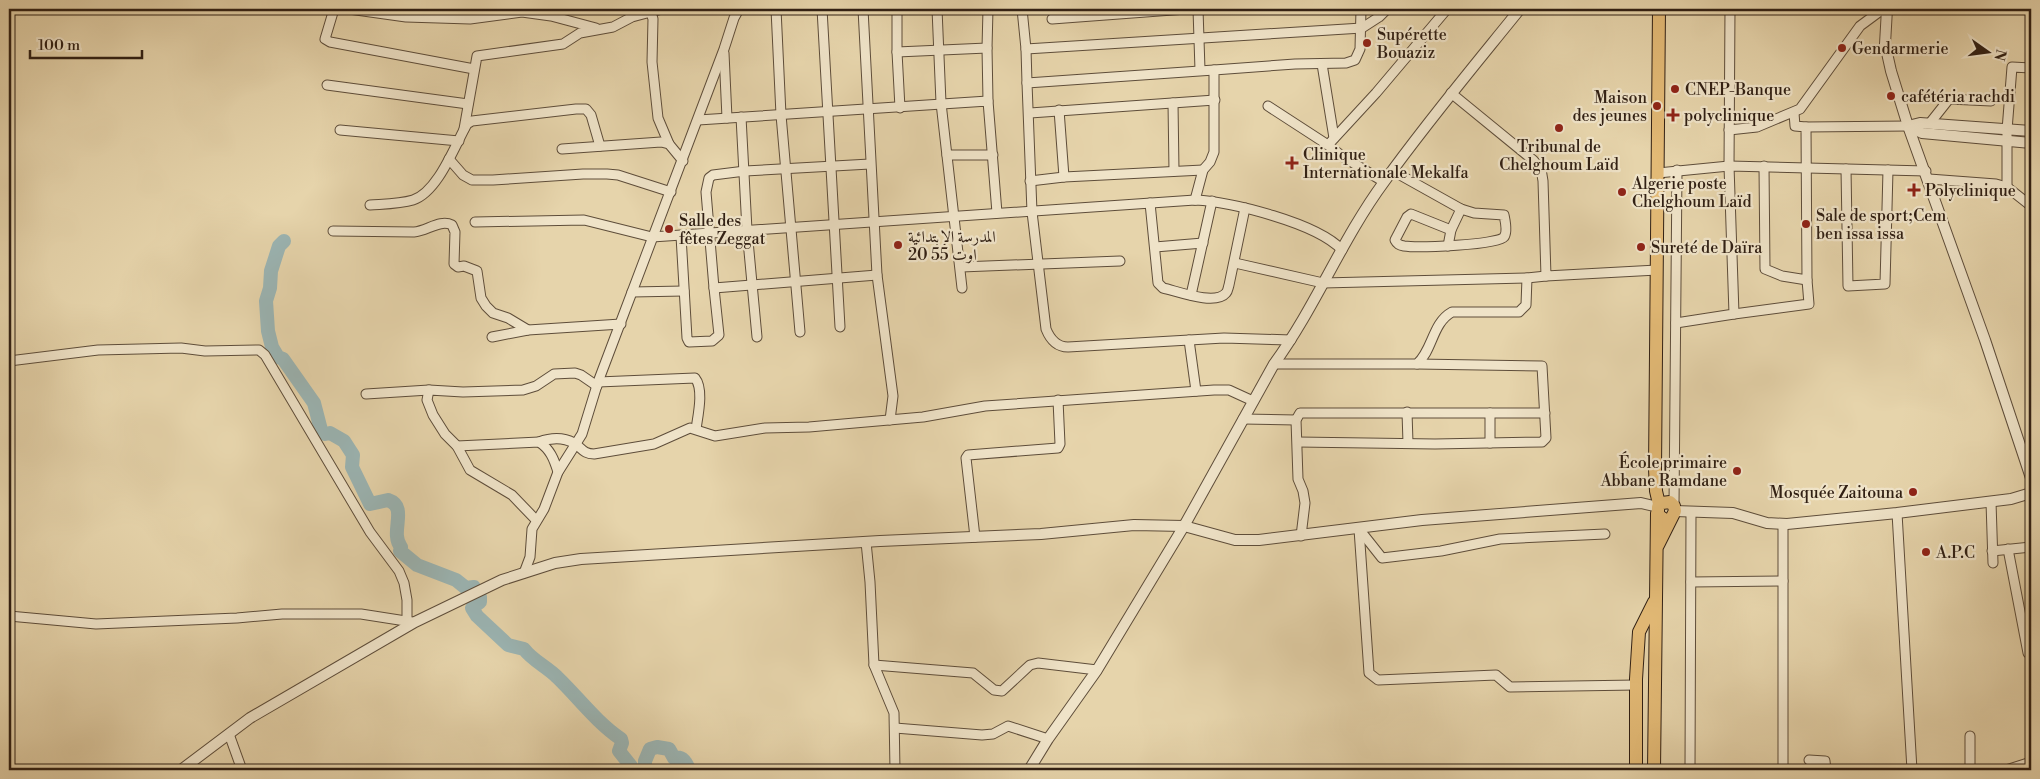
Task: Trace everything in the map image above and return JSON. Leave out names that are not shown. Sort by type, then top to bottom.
[{"type":"main road","points":[[1654,770],[1655,600],[1658,508],[1655,469],[1659,9]]},
{"type":"main road","points":[[1656,550],[1673,512],[1667,502],[1658,508]]},
{"type":"main road","points":[[1636,770],[1636,685],[1639,632],[1655,600]]},
{"type":"street","points":[[334,9],[326,38],[330,42],[474,69]]},
{"type":"street","points":[[349,9],[406,17],[470,19],[522,12],[551,16],[599,29]]},
{"type":"street","points":[[370,204],[404,202],[423,195],[449,159],[464,129],[477,56],[563,44],[580,33],[614,27],[632,18],[662,9]]},
{"type":"street","points":[[524,573],[530,557],[532,529],[544,509],[558,472],[582,434],[598,384],[652,237],[683,161],[738,9]]},
{"type":"street","points":[[776,9],[781,116],[800,332]]},
{"type":"street","points":[[822,9],[840,327]]},
{"type":"street","points":[[863,9],[877,275],[893,396],[890,420]]},
{"type":"street","points":[[897,9],[900,108]]},
{"type":"street","points":[[938,9],[941,103],[962,288]]},
{"type":"street","points":[[988,9],[988,101],[997,213]]},
{"type":"street","points":[[1022,9],[1030,113],[1032,212],[1046,329],[1050,339],[1062,347],[1224,338],[1291,340]]},
{"type":"street","points":[[1052,19],[1186,9]]},
{"type":"street","points":[[1198,9],[1200,70]]},
{"type":"street","points":[[1027,83],[1200,70],[1346,63],[1355,60],[1360,49],[1361,9]]},
{"type":"street","points":[[1026,49],[1362,28],[1379,17],[1387,9]]},
{"type":"street","points":[[1331,142],[1376,93],[1447,9]]},
{"type":"street","points":[[1028,770],[1098,670],[1184,526],[1274,364],[1291,340],[1342,250],[1384,182],[1451,93],[1518,9]]},
{"type":"street","points":[[1730,9],[1729,166],[1734,314]]},
{"type":"street","points":[[1729,130],[1757,127],[1800,109],[1860,26],[1885,9]]},
{"type":"street","points":[[1885,9],[1886,44],[1891,71],[1908,126],[1986,340],[2031,478]]},
{"type":"street","points":[[651,13],[653,19],[652,62],[658,118],[669,144],[683,161]]},
{"type":"street","points":[[897,52],[987,48]]},
{"type":"street","points":[[724,49],[726,118]]},
{"type":"street","points":[[1322,64],[1331,142]]},
{"type":"street","points":[[2007,187],[2007,130],[2012,67],[2031,68]]},
{"type":"street","points":[[1195,200],[1203,170],[1210,162],[1214,152],[1214,70]]},
{"type":"street","points":[[327,85],[468,104]]},
{"type":"street","points":[[1451,93],[1534,160],[1541,169],[1546,276]]},
{"type":"street","points":[[1930,123],[1949,98],[1991,101]]},
{"type":"street","points":[[1030,113],[1215,100]]},
{"type":"street","points":[[698,120],[781,116],[827,110],[900,108],[941,103],[988,101]]},
{"type":"street","points":[[1173,103],[1174,171]]},
{"type":"street","points":[[1268,106],[1331,142],[1342,156],[1384,182]]},
{"type":"street","points":[[464,129],[472,121],[576,109],[586,110],[592,115],[600,146]]},
{"type":"street","points":[[1058,110],[1064,177]]},
{"type":"street","points":[[1794,113],[1795,126],[1806,127],[1908,126],[1930,123],[2031,131]]},
{"type":"street","points":[[741,117],[747,230],[754,285],[757,337]]},
{"type":"street","points":[[1908,126],[1922,133],[2031,143]]},
{"type":"street","points":[[1676,323],[1809,304],[1806,280],[1806,127]]},
{"type":"street","points":[[340,130],[459,141]]},
{"type":"street","points":[[562,149],[661,142],[669,144]]},
{"type":"street","points":[[947,155],[993,155]]},
{"type":"street","points":[[449,159],[463,175],[472,180],[607,174],[671,192]]},
{"type":"street","points":[[681,236],[687,338],[689,342],[712,341],[719,335],[706,192],[709,178],[713,175],[745,171],[870,164]]},
{"type":"street","points":[[1658,173],[1729,166],[1888,170],[1996,184],[2007,187],[2031,206]]},
{"type":"street","points":[[1764,166],[1765,269],[1782,276],[1806,280]]},
{"type":"street","points":[[1846,169],[1848,286],[1885,284],[1888,170]]},
{"type":"street","points":[[1030,181],[1064,177],[1203,170]]},
{"type":"street","points":[[1677,170],[1673,512],[1733,513],[1766,523],[1783,524],[1991,502],[2031,493]]},
{"type":"street","points":[[1393,171],[1461,208],[1474,213],[1504,215],[1506,234],[1495,242],[1448,246],[1408,247],[1402,246],[1395,240],[1407,217],[1411,214],[1450,230]]},
{"type":"street","points":[[475,222],[584,220],[652,237],[1195,200],[1212,201],[1245,208],[1321,234],[1334,241],[1342,250]]},
{"type":"street","points":[[1191,295],[1212,201]]},
{"type":"street","points":[[1150,203],[1156,277],[1160,286],[1191,295],[1210,298],[1220,297],[1226,293],[1245,208]]},
{"type":"street","points":[[1448,246],[1450,230],[1461,208]]},
{"type":"street","points":[[333,230],[390,233],[414,232],[430,229],[440,223],[447,222],[452,225],[455,232],[454,264],[458,267],[464,266],[477,271],[481,298],[493,313],[508,318],[528,330]]},
{"type":"street","points":[[1155,247],[1203,243]]},
{"type":"street","points":[[961,268],[1120,261]]},
{"type":"street","points":[[1234,263],[1323,284],[1527,278],[1657,270]]},
{"type":"street","points":[[714,288],[877,275]]},
{"type":"street","points":[[1417,364],[1424,356],[1440,323],[1452,312],[1519,312],[1523,309],[1526,305],[1527,278]]},
{"type":"street","points":[[632,292],[684,291]]},
{"type":"street","points":[[492,337],[528,330],[621,324]]},
{"type":"street","points":[[1189,340],[1196,391]]},
{"type":"street","points":[[9,362],[98,350],[181,348],[205,351],[259,350],[265,355],[370,532],[399,571],[404,583],[411,621]]},
{"type":"street","points":[[1274,364],[1542,366],[1547,435],[1544,441],[1490,443],[1298,442]]},
{"type":"street","points":[[366,394],[429,390],[463,392],[523,390],[536,386],[554,374],[568,373],[581,375],[598,384],[695,378],[697,380],[699,396],[696,429]]},
{"type":"street","points":[[429,390],[427,400],[433,415],[445,434],[457,446],[466,464],[474,474],[512,495],[536,520]]},
{"type":"street","points":[[457,446],[539,442],[554,438],[575,444],[585,453],[594,454],[649,446],[690,428],[715,436],[765,428],[809,428],[923,417],[985,406],[1196,391],[1229,390],[1253,401]]},
{"type":"street","points":[[976,537],[966,458],[968,455],[1058,448],[1060,444],[1058,400]]},
{"type":"street","points":[[1407,412],[1408,443]]},
{"type":"street","points":[[1301,536],[1305,503],[1298,479],[1296,420],[1300,413],[1545,413]]},
{"type":"street","points":[[1490,413],[1490,443]]},
{"type":"street","points":[[1243,419],[1296,420]]},
{"type":"street","points":[[539,442],[545,446],[552,456],[558,472]]},
{"type":"street","points":[[1991,502],[1993,563]]},
{"type":"street","points":[[181,770],[250,718],[411,621],[502,580],[555,563],[581,559],[866,542],[1041,534],[1134,525],[1184,526],[1235,540],[1260,540],[1422,520],[1640,503],[1658,508]]},
{"type":"street","points":[[1690,770],[1691,512]]},
{"type":"street","points":[[1897,513],[1912,770]]},
{"type":"street","points":[[1783,524],[1783,770]]},
{"type":"street","points":[[1359,529],[1382,558],[1441,551],[1500,539],[1605,534]]},
{"type":"street","points":[[1359,529],[1369,673],[1378,680],[1496,675],[1510,687],[1636,685]]},
{"type":"street","points":[[866,542],[874,665],[894,713],[895,770]]},
{"type":"street","points":[[1992,551],[2031,547]]},
{"type":"street","points":[[2008,549],[2028,653],[2031,653]]},
{"type":"street","points":[[1690,582],[1783,581]]},
{"type":"street","points":[[9,616],[96,624],[292,614],[362,614],[411,621]]},
{"type":"street","points":[[874,665],[972,673],[994,690],[1002,692],[1030,664],[1038,663],[1098,670]]},
{"type":"street","points":[[894,728],[982,735],[993,734],[1008,726],[1048,740]]},
{"type":"street","points":[[228,734],[242,770]]},
{"type":"street","points":[[1970,736],[1970,770]]},
{"type":"street","points":[[1809,760],[1825,761],[1826,770]]},
{"type":"street","points":[[2006,770],[2031,762]]},
{"type":"waterway","points":[[284,241],[279,246],[271,271],[270,288],[266,301],[268,331],[272,347],[278,357],[283,359],[314,403],[321,430],[325,434],[330,433],[344,441],[353,455],[352,467],[370,504],[388,500],[394,503],[398,514],[397,534],[401,547],[400,551],[417,565],[456,580],[466,588],[474,587],[480,597],[480,602],[472,608],[477,616],[508,645],[524,649],[531,657],[553,673],[595,717],[621,739],[622,743],[619,751],[631,766],[630,770]]},
{"type":"waterway","points":[[645,770],[645,761],[650,749],[657,747],[669,749],[674,758],[680,758],[684,761],[689,770]]},
{"type":"place","name":"Supérette Bouaziz","points":[[1367,43]]},
{"type":"place","name":"Gendarmerie","points":[[1842,48]]},
{"type":"place","name":"CNEP-Banque","points":[[1675,89]]},
{"type":"place","name":"cafétéria rachdi","points":[[1891,96]]},
{"type":"place","name":"Maison des jeunes","points":[[1657,106]]},
{"type":"place","name":"polyclinique","points":[[1673,115]]},
{"type":"place","name":"Tribunal de Chelghoum Laïd","points":[[1559,128]]},
{"type":"place","name":"Clinique Internationale Mekalfa","points":[[1292,163]]},
{"type":"place","name":"Polyclinique","points":[[1914,190]]},
{"type":"place","name":"Algerie poste Chelghoum Laïd","points":[[1622,192]]},
{"type":"place","name":"Sale de sport;Cem ben issa issa","points":[[1806,224]]},
{"type":"place","name":"Salle des fêtes Zeggat","points":[[669,229]]},
{"type":"place","name":"المدرسة الإبتدائية 20 اوت 55","points":[[898,245]]},
{"type":"place","name":"Sureté de Daïra","points":[[1641,247]]},
{"type":"place","name":"École primaire Abbane Ramdane","points":[[1737,471]]},
{"type":"place","name":"Mosquée Zaitouna","points":[[1913,492]]},
{"type":"place","name":"A.P.C","points":[[1926,552]]}]
